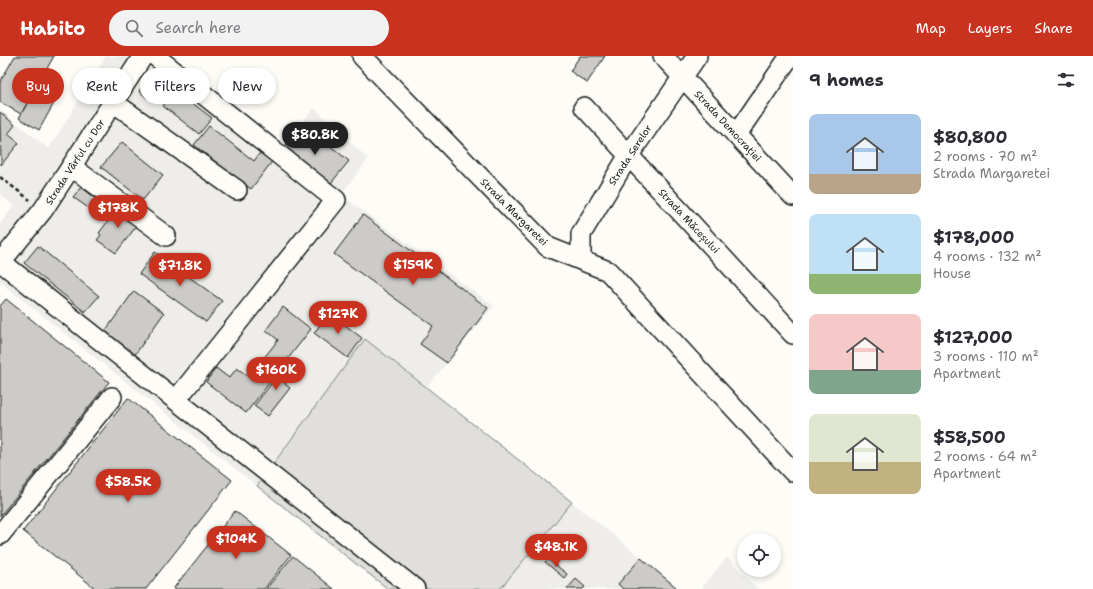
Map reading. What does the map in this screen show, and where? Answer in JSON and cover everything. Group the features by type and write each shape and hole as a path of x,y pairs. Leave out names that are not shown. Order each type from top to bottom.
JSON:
{"street":[{"name":"Strada Vârful cu Dor","path":"132,73 143,56"},
{"path":"155,56 336,200 176,400"},
{"name":"Strada Margaretei","path":"362,56 548,247 608,271 793,472"},
{"name":"Strada Democrației","path":"663,56 793,196"},
{"name":"Strada Serelor","path":"581,260 581,234 629,155 697,56"},
{"path":"736,135 790,56"},
{"name":"Strada Vârful cu Dor","path":"1,263 43,210 113,104"},
{"path":"117,104 238,190"},
{"name":"Strada Măceșului","path":"584,107 793,334"},
{"path":"72,167 166,236"},
{"path":"1,263 415,589"},
{"path":"0,535 112,397"}],"path":[{"path":"0,177 43,210"}],"shaded area":[{"path":"106,56 167,56 181,68 140,68 140,104 210,104 210,92 218,98 218,104 225,104 280,150 314,108 368,159 341,195 494,306 427,387 365,339 257,486 0,282 0,224 14,206 0,194 0,110 49,149 77,104 132,104 132,68 99,68"},
{"path":"365,339 572,502 500,589 388,589 257,486"},
{"path":"572,502 680,589 500,589"},
{"path":"727,557 737,567 737,577 746,577 758,589 701,589"}],"building":[{"path":"15,56 54,56 47,68 12,68 12,104 27,104 21,114 0,102 0,82"},
{"path":"580,56 605,56 587,83 570,71"},
{"path":"27,104 53,104 39,130 19,118"},
{"path":"164,104 194,104 212,118 199,134 163,106"},
{"path":"0,112 15,125 8,134 19,143 1,165"},
{"path":"303,124 349,161 327,188 281,151"},
{"path":"209,126 254,161 262,150 274,159 251,189 194,145"},
{"path":"122,142 163,175 143,200 101,167"},
{"path":"81,187 98,200 91,210 73,197"},
{"path":"120,205 141,220 116,253 97,240 101,235 99,233"},
{"path":"363,215 488,308 447,363 420,344 433,326 334,254"},
{"path":"38,246 99,296 85,312 24,263"},
{"path":"155,252 222,301 206,322 139,274"},
{"path":"134,291 164,313 134,356 103,334"},
{"path":"6,299 109,382 0,516 0,306"},
{"path":"283,307 311,329 246,413 206,382 216,368 229,378 237,368 249,377 278,340 266,330"},
{"path":"329,313 362,338 348,358 314,333"},
{"path":"288,362 297,369 285,384 290,388 268,416 254,406"},
{"path":"128,398 232,480 146,589 96,589 23,531"},
{"path":"235,511 291,555 264,589 173,589"},
{"path":"293,556 334,589 266,589"},
{"path":"641,558 678,589 623,589 618,584"},
{"path":"548,559 567,574 564,578 545,562"},
{"path":"576,579 585,587 583,589 567,589"}]}
